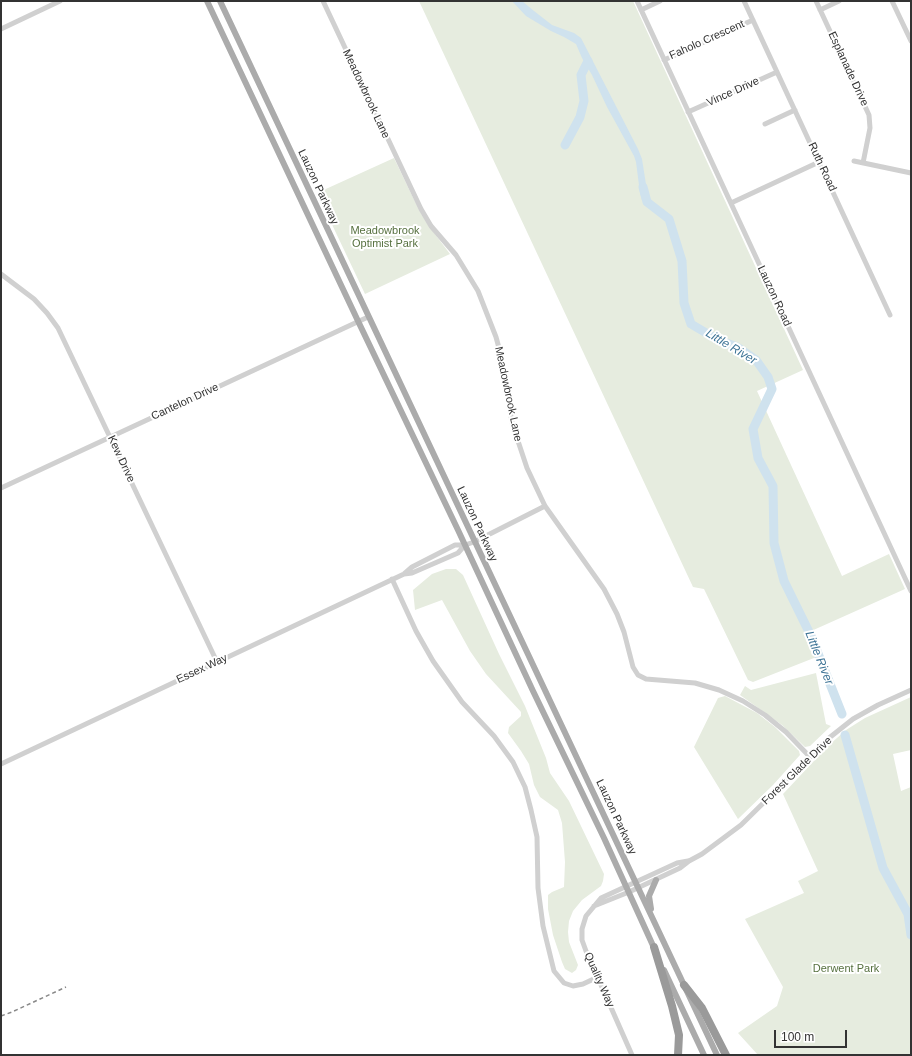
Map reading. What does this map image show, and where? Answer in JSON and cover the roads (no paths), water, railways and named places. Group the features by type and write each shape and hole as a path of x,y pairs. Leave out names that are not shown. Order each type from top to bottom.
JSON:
{"highway":[{"path":"654,947 679,1035 678,1055"},
{"path":"684,985 702,1008 726,1055"}],"main road":[{"name":"Lauzon Parkway","path":"207,1 628,889 704,1055"},
{"name":"Lauzon Parkway","path":"220,1 717,1055"},
{"path":"652,917 649,896 656,880"}],"street":[{"path":"1,29 60,1"},
{"name":"Meadowbrook Lane","path":"323,1 421,209 431,226 456,255 478,291 496,337 502,359 512,423 526,468 545,506 604,589 617,614 624,632 633,667 638,675 646,679 695,683 719,690 743,701 765,715 786,732 810,757"},
{"name":"Lauzon Road","path":"637,1 911,591"},
{"path":"641,10 660,1"},
{"name":"Faholo Crescent","path":"664,60 753,20 744,1"},
{"name":"Esplanade Drive","path":"816,1 869,115 870,128 863,163"},
{"path":"820,10 839,1"},
{"path":"892,1 911,41"},
{"name":"Ruth Road","path":"753,20 890,315"},
{"name":"Vince Drive","path":"688,112 777,72"},
{"path":"765,124 795,110"},
{"path":"854,161 911,173"},
{"path":"731,203 819,162"},
{"name":"Kew Drive","path":"1,274 34,299 58,328 217,662"},
{"name":"Cantelon Drive","path":"1,488 368,317"},
{"name":"Essex Way","path":"404,574 412,567 455,545 465,545 474,542 545,506"},
{"name":"Essex Way","path":"1,764 392,579 404,574 412,573 456,554 465,545"},
{"path":"392,579 416,631 432,661 462,702 494,736 513,762 525,787 532,810 537,837 538,888 542,926 554,971 564,983 573,986 598,978"},
{"name":"Forest Glade Drive","path":"637,885 656,880 680,868 702,854 741,825 829,738 853,720 878,705 911,690"},
{"name":"Forest Glade Drive","path":"637,885 677,862 689,861"},
{"name":"Quality Way","path":"632,1055 582,940 582,929 586,916 601,898 637,885"}],"water":[{"path":"512,1 522,1 552,25 574,33 581,38 638,149 642,159 648,197 642,200 634,156 607,107 576,44 526,16"}],"waterway":[{"name":"Little River","path":"565,145 580,117 584,101 581,75 588,61"},
{"name":"Little River","path":"643,187 647,202 669,219 682,261 684,303 691,324 718,340 737,347 756,360 768,377 772,389 753,429 758,458 773,486 774,543 784,581 811,636 842,714"},
{"name":"Little River","path":"845,735 883,868 908,914 911,935"}],"railway":[{"path":"1,1016 66,987"}],"park label":[{"name":"Meadowbrook Optimist Park","path":"385,237"},
{"name":"Derwent Park","path":"846,969"}]}
